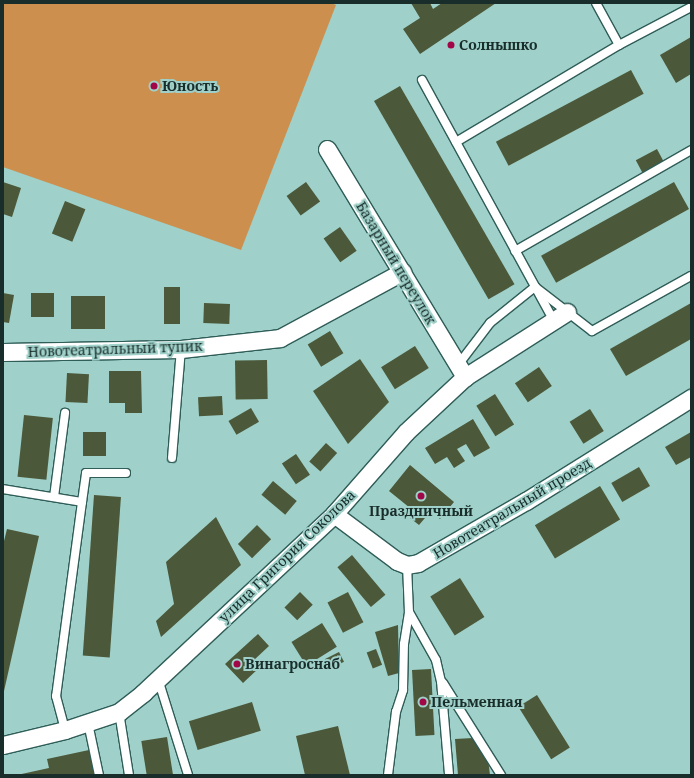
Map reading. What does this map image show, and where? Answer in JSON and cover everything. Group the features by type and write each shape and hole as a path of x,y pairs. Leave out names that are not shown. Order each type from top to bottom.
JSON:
{"street":[{"name":"Базарный переулок","path":"327,149 461,371"},
{"name":"Новотеатральный тупик","path":"3,352 181,349 280,338 402,272"},
{"name":"улица Григория Соколова","path":"3,745 65,730 119,712 158,678 334,514 461,371 560,317"},
{"name":"Новотеатральный проезд","path":"407,565 430,558 526,501 691,398"},
{"path":"334,514 397,561 407,565"}],"lane":[{"path":"596,3 619,45"},
{"path":"456,142 619,45 691,7"},
{"path":"422,80 535,287 560,317 592,331 691,276"},
{"path":"516,251 691,150"},
{"path":"535,287 560,317"},
{"path":"461,371 490,323 535,287"},
{"path":"172,458 181,349"},
{"path":"54,497 66,413"},
{"path":"65,730 56,696 86,473 126,473"},
{"path":"3,489 82,502"},
{"path":"388,775 396,712 403,690 404,644 409,612 407,565"},
{"path":"409,612 436,660 441,681 449,775"},
{"path":"158,678 188,775"},
{"path":"441,681 501,775"},
{"path":"119,712 129,775"},
{"path":"88,723 99,775"}],"shaded area":[{"name":"Юность","path":"3,3 331,3 336,5 241,250 3,167"}],"building":[{"path":"411,3 430,3 433,9 442,3 496,3 420,54 403,29 420,18"},
{"path":"691,37 691,74 676,83 660,55"},
{"path":"631,70 644,94 509,166 496,142"},
{"path":"400,86 514,284 489,299 374,101"},
{"path":"657,149 664,162 643,174 636,160"},
{"path":"3,182 21,188 12,217 3,214"},
{"path":"306,182 320,201 301,216 287,196"},
{"path":"674,182 689,209 556,283 541,256"},
{"path":"65,201 85,209 72,242 52,233"},
{"path":"340,227 357,251 340,262 324,238"},
{"path":"164,287 180,287 180,324 164,324"},
{"path":"3,293 14,295 9,323 3,322"},
{"path":"31,293 54,293 54,317 31,317"},
{"path":"71,296 105,296 105,329 71,329"},
{"path":"204,303 230,304 229,324 203,323"},
{"path":"691,303 691,339 626,376 610,349"},
{"path":"330,331 343,353 321,367 308,344"},
{"path":"415,346 429,368 395,389 381,367"},
{"path":"360,359 389,402 348,444 313,391"},
{"path":"267,360 268,399 236,400 235,361"},
{"path":"539,367 552,386 528,402 515,383"},
{"path":"109,371 141,371 142,413 125,413 125,403 109,403"},
{"path":"67,373 89,374 87,403 65,402"},
{"path":"495,394 514,425 495,436 476,406"},
{"path":"222,396 223,415 199,416 198,397"},
{"path":"251,408 259,422 236,435 228,421"},
{"path":"590,409 604,431 583,444 570,422"},
{"path":"24,415 53,418 46,480 18,477"},
{"path":"473,419 490,448 474,457 466,444 457,449 465,461 454,468 447,457 435,464 425,448"},
{"path":"83,432 106,432 106,456 83,456"},
{"path":"691,432 691,457 676,465 665,447"},
{"path":"326,443 337,453 320,472 309,462"},
{"path":"296,454 310,475 296,484 282,464"},
{"name":"Праздничный","path":"410,465 454,502 440,519 431,511 419,525 410,518 415,512 389,491"},
{"path":"639,467 650,486 622,502 611,483"},
{"path":"273,481 297,501 285,515 261,495"},
{"path":"600,486 620,519 555,559 535,525"},
{"path":"94,495 121,497 110,657 83,656"},
{"path":"216,517 241,565 161,637 156,621 174,604 166,562"},
{"path":"257,525 271,539 252,558 238,544"},
{"path":"7,529 39,536 4,691 3,545"},
{"path":"352,555 385,595 371,607 337,567"},
{"path":"460,578 484,617 455,636 430,597"},
{"path":"300,592 313,605 297,620 284,608"},
{"path":"348,592 363,622 343,633 328,602"},
{"path":"322,623 337,647 306,666 291,642"},
{"path":"398,625 399,673 388,676 375,632"},
{"path":"258,634 269,646 252,662 258,669 243,683 225,664"},
{"path":"376,649 382,665 373,668 367,653"},
{"path":"339,652 344,662 326,671 321,661"},
{"name":"Пельменная","path":"431,669 434,735 415,736 412,670"},
{"path":"537,695 570,748 551,759 518,707"},
{"path":"252,702 261,731 198,750 189,721"},
{"path":"338,726 350,775 305,775 296,736"},
{"path":"167,737 173,775 147,775 141,741"},
{"path":"473,738 488,759 490,775 458,775 455,739"},
{"path":"89,750 94,775 17,775 49,768 47,759"}],"place":[{"name":"Солнышко","path":"451,45"},
{"name":"Юность","path":"154,86"},
{"name":"Праздничный","path":"421,496"},
{"name":"Винагроснаб","path":"237,664"},
{"name":"Пельменная","path":"423,702"}]}
